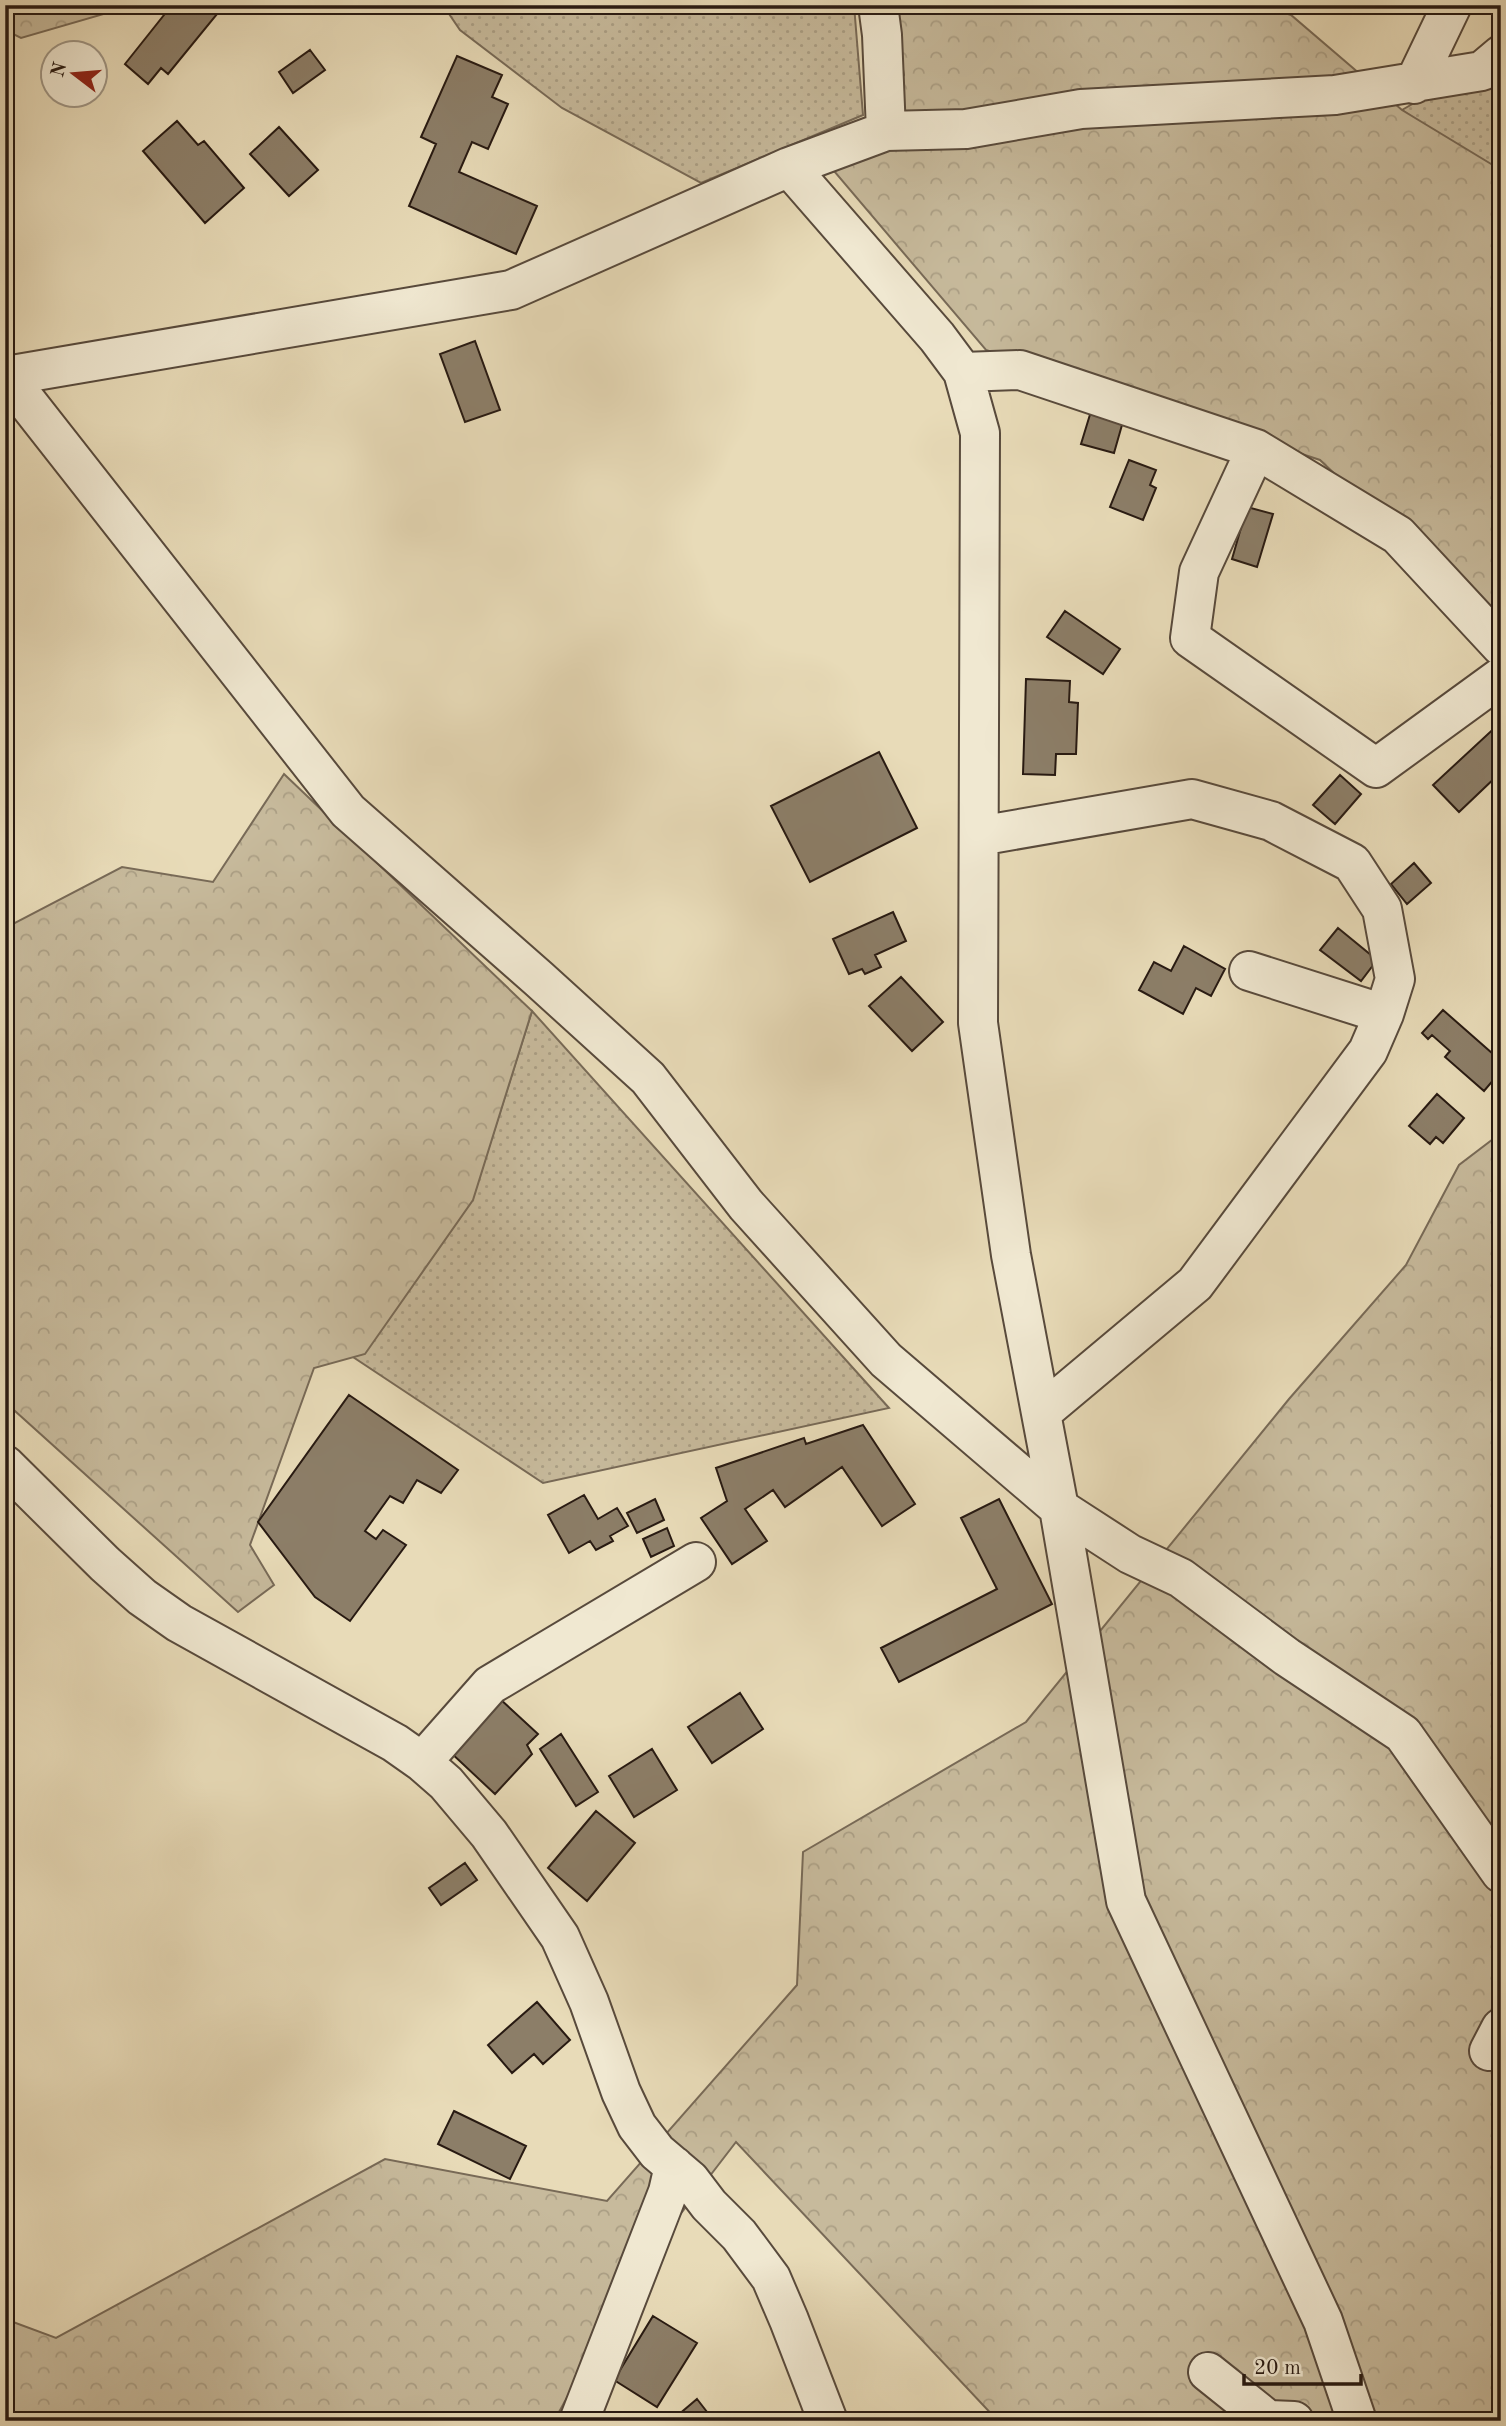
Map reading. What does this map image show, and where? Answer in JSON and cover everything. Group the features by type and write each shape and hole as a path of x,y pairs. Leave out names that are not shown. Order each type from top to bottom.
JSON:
{"street":[{"path":"878,5 882,34 886,131"},
{"path":"1414,84 1452,5"},
{"path":"1501,55 1482,71 1414,84 1335,94 1081,109 966,129 886,131 789,167 511,290 6,375 348,811 648,1078 746,1205 886,1360 1059,1508 1130,1554 1181,1578 1287,1657 1403,1734 1501,1873"},
{"path":"789,167 937,337 963,372 980,433 978,1023 1011,1255 1059,1508 1126,1901 1322,2321 1357,2421"},
{"path":"963,372 1020,370 1256,449 1398,535 1501,646"},
{"path":"1256,449 1199,572 1190,638 1376,768 1501,677"},
{"path":"979,835 1192,799 1271,821 1352,863 1382,909 1395,979 1368,1051 1195,1284 1041,1413"},
{"path":"1249,971 1384,1014"},
{"path":"5,1465 142,1597 179,1623 385,1737 422,1762 446,1783 489,1835 559,1937 589,2002 621,2092 637,2126 657,2152 690,2180 709,2205 739,2235 771,2278 828,2421"},
{"path":"422,1762 490,1685 696,1562"},
{"path":"579,2421 668,2192 674,2166"},
{"path":"1208,2372 1268,2420 1294,2421"}],"green space":[{"path":"5,5 123,5 121,9 21,38 5,30"},
{"path":"443,5 854,5 863,115 701,183 562,108 460,30"},
{"path":"891,5 1261,5 1291,15 1402,110 1501,170 1501,632 1320,460 986,350 834,171 904,75"},
{"path":"1501,53 1501,178 1402,110"},
{"path":"284,774 532,1011 473,1200 365,1354 314,1368 250,1545 274,1585 238,1612 5,1402 5,928 122,867 213,882"},
{"path":"532,1011 889,1408 543,1483 353,1357 476,1188"},
{"path":"1501,1133 1501,2421 998,2421 736,2142 639,2268 554,2421 5,2421 5,2319 56,2338 385,2159 607,2201 797,1985 803,1852 1026,1722 1289,1399 1406,1265 1459,1165"}],"building":[{"path":"172,5 218,5 222,8 168,74 161,68 148,84 125,64"},
{"path":"310,50 325,70 293,93 279,72"},
{"path":"457,56 502,75 492,97 508,104 488,149 472,142 459,172 537,206 516,254 409,206 436,144 421,137"},
{"path":"177,121 198,145 204,141 244,188 205,223 143,151"},
{"path":"279,127 318,170 289,196 250,154"},
{"path":"475,341 500,410 465,422 440,354"},
{"path":"1092,408 1124,418 1114,453 1081,444"},
{"path":"1129,460 1156,470 1150,485 1156,488 1143,520 1110,507"},
{"path":"1247,507 1273,514 1257,567 1232,559"},
{"path":"1065,611 1120,649 1103,674 1047,637"},
{"path":"1026,679 1070,681 1069,702 1078,703 1076,754 1056,754 1055,775 1023,774"},
{"path":"1501,722 1501,772 1459,812 1433,785"},
{"path":"879,752 917,828 810,882 771,806"},
{"path":"1340,775 1361,794 1335,824 1313,805"},
{"path":"1414,863 1431,883 1407,904 1391,884"},
{"path":"893,912 906,941 875,955 881,967 865,974 862,969 849,974 833,939"},
{"path":"1338,928 1377,960 1361,981 1320,950"},
{"path":"1184,946 1225,969 1211,996 1196,988 1183,1014 1139,990 1154,962 1171,971"},
{"path":"901,977 943,1022 912,1051 869,1006"},
{"path":"1443,1010 1501,1061 1501,1071 1484,1091 1445,1057 1450,1051 1432,1035 1428,1039 1422,1033"},
{"path":"1437,1094 1464,1118 1443,1143 1436,1137 1430,1144 1409,1126"},
{"path":"349,1395 458,1470 441,1493 417,1480 403,1503 390,1496 365,1531 376,1539 383,1530 406,1545 350,1621 315,1597 258,1522"},
{"path":"863,1425 915,1504 882,1526 842,1467 785,1507 773,1490 745,1509 767,1541 732,1564 701,1518 727,1501 716,1468 804,1438 806,1444"},
{"path":"584,1495 598,1519 617,1508 628,1526 610,1536 613,1541 596,1550 590,1541 569,1553 548,1515"},
{"path":"655,1499 664,1520 637,1533 627,1513"},
{"path":"999,1499 1052,1604 899,1682 881,1648 997,1589 961,1518"},
{"path":"667,1528 674,1546 651,1557 643,1539"},
{"path":"740,1693 763,1729 712,1763 688,1727"},
{"path":"499,1698 538,1734 527,1745 532,1754 495,1794 449,1751"},
{"path":"561,1734 598,1792 576,1806 540,1749"},
{"path":"652,1749 677,1790 634,1817 609,1776"},
{"path":"596,1811 635,1843 587,1901 548,1868"},
{"path":"465,1863 477,1880 441,1905 429,1888"},
{"path":"537,2002 570,2040 543,2064 534,2054 512,2073 488,2045"},
{"path":"454,2111 526,2146 510,2179 438,2144"},
{"path":"653,2316 697,2343 657,2407 614,2380"},
{"path":"697,2399 714,2421 671,2421"}]}
